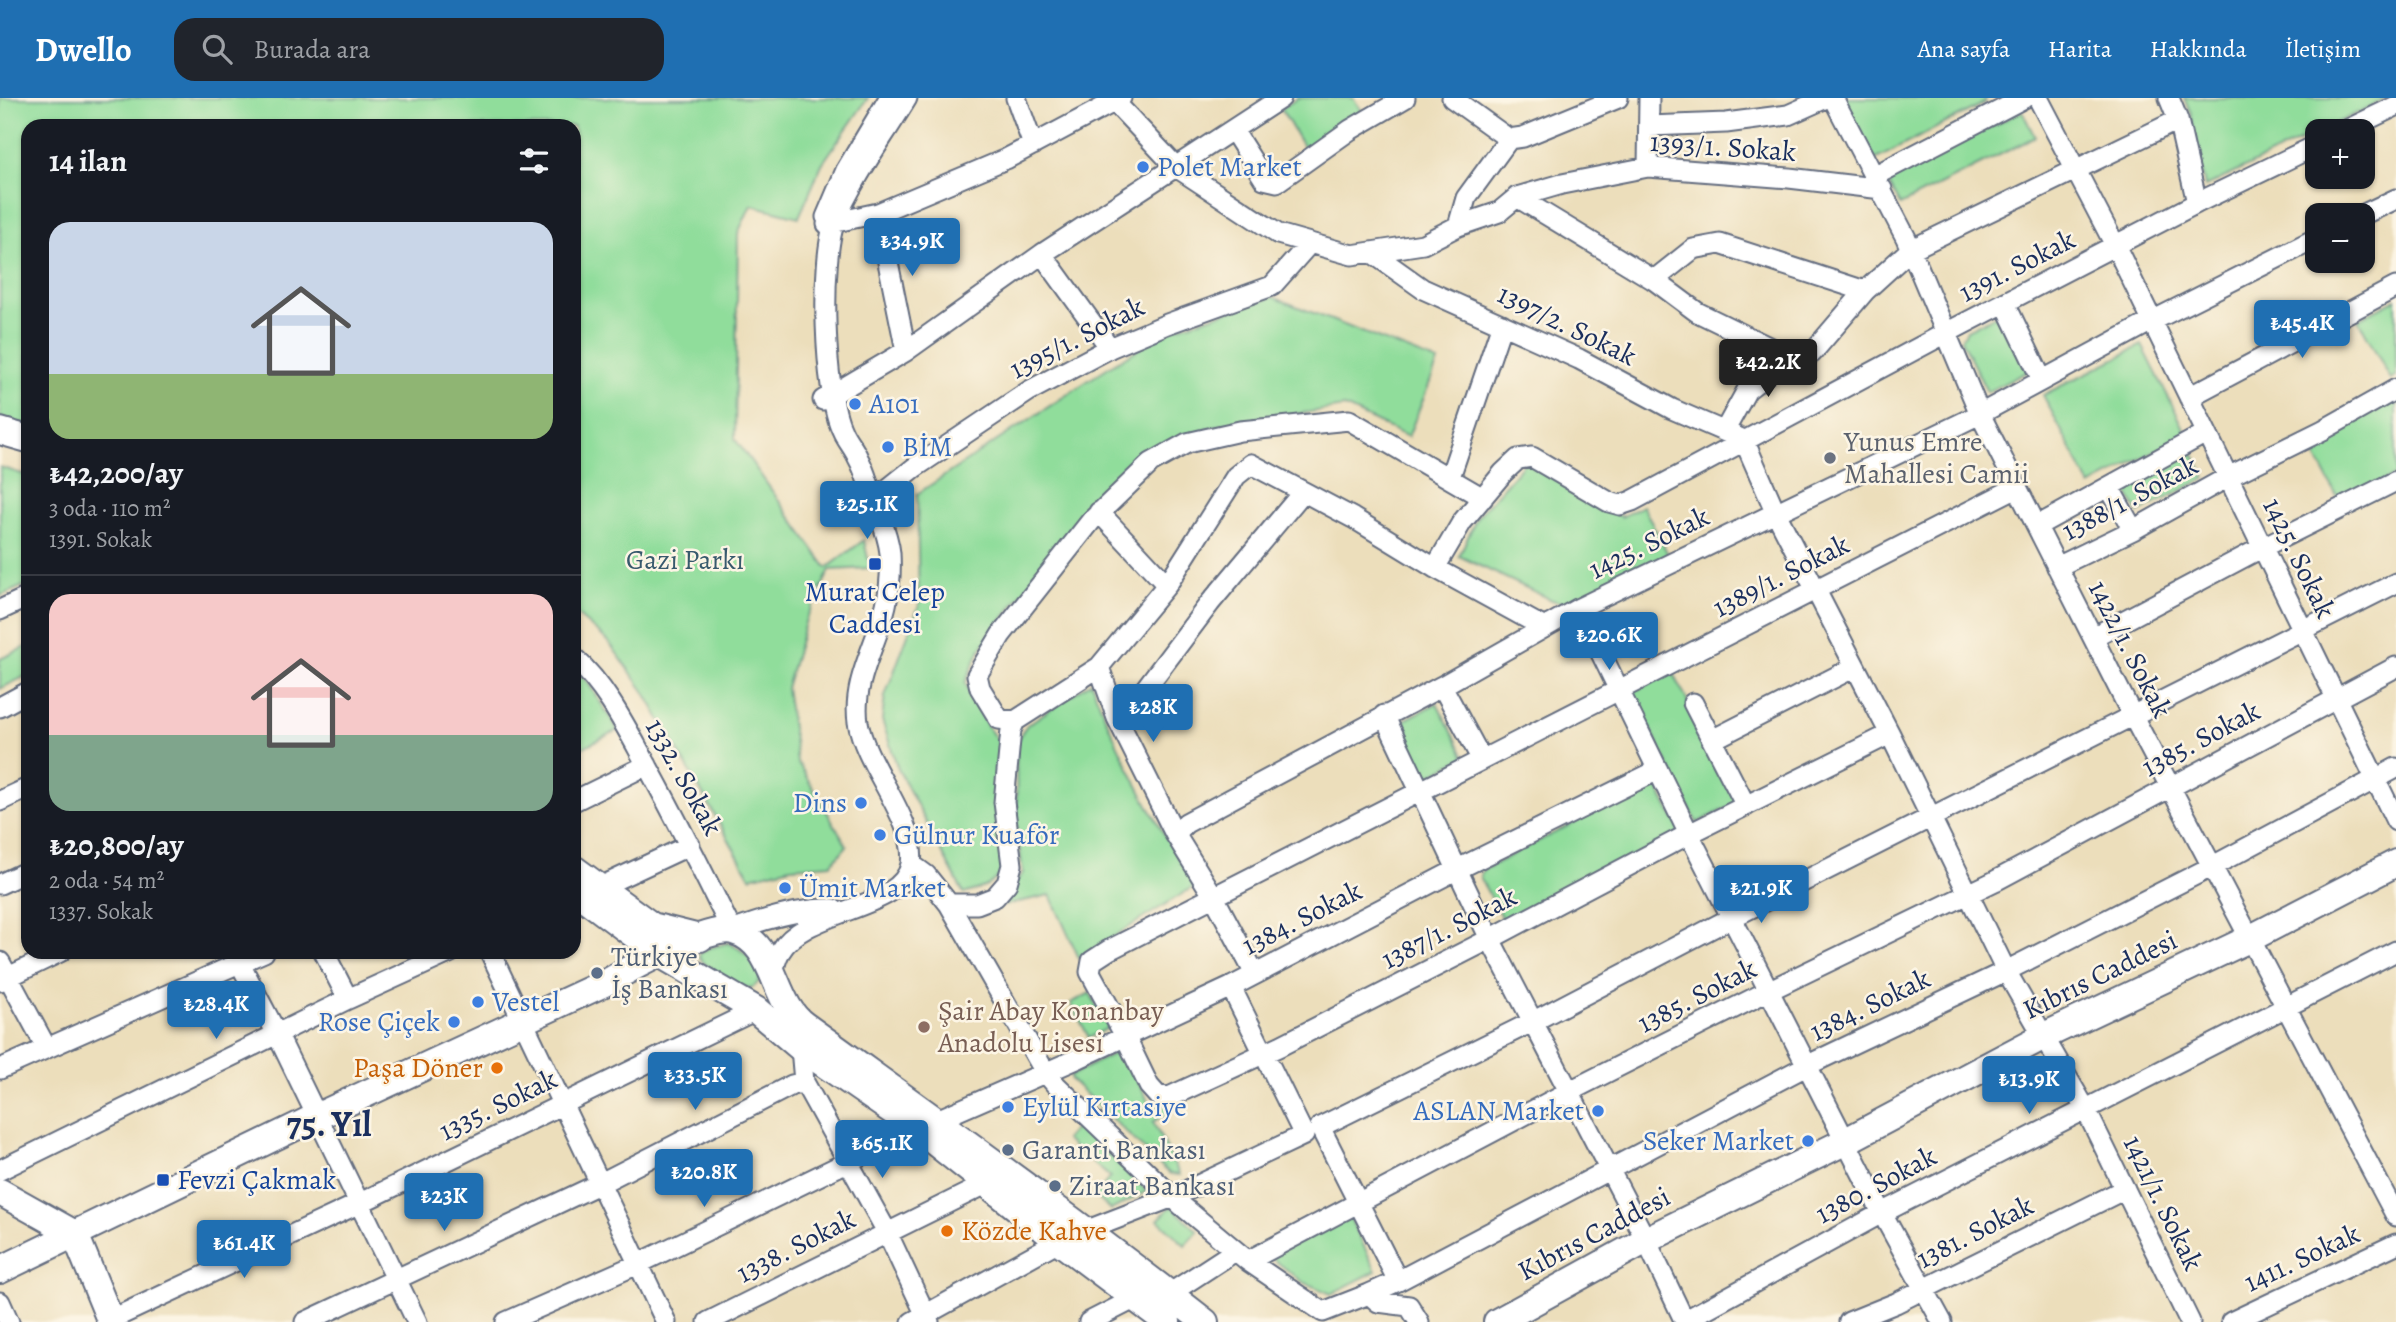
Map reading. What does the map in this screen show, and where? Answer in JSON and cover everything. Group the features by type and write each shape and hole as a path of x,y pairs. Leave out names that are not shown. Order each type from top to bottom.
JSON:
{"main road":[{"path":"0,431 21,437"},
{"path":"0,449 21,455"},
{"name":"Kıbrıs Caddesi","path":"1497,1322 1646,1240 1846,1141 2045,1035 2249,939 2396,863"},
{"path":"581,888 652,926 700,938"},
{"path":"581,889 660,954 750,1006 801,1048 927,1124 1085,1231 1205,1322"},
{"path":"0,1270 316,1117 611,980 660,954 700,938 732,931 750,939 763,955 783,999 801,1023 927,1124 986,1184 1167,1322"},
{"path":"750,1006 755,998 766,990 773,972"},
{"path":"611,980 639,976 698,977"},
{"path":"0,1192 75,1234 111,1321"}],"street":[{"path":"773,972 780,952 793,938 809,926 887,895 901,885 911,864 912,851 906,828 860,736 856,707 865,662 886,607 891,576 890,550 874,500 837,439 816,342 818,274 829,224 846,170 889,98"},
{"path":"829,224 908,98"},
{"path":"1016,98 1033,145"},
{"path":"827,398 906,351 1042,254 1281,98"},
{"path":"1233,130 1264,179 1277,182 1350,130 1405,98"},
{"path":"1452,98 1509,139 1523,137 1618,98"},
{"path":"1648,167 1649,98"},
{"path":"1649,126 1727,123 1788,115 1826,98"},
{"name":"1422/1. Sokak","path":"1833,98 1910,250 1980,414 2036,526 2169,787 2396,1216"},
{"path":"1878,183 2024,98"},
{"name":"1425. Sokak","path":"2038,98 2073,170 2116,247 2396,821"},
{"path":"2169,98 2178,120 2197,203"},
{"path":"829,224 878,213 1006,159 1115,99"},
{"name":"1393/1. Sokak","path":"1115,99 1176,167 1278,234 1352,255 1423,244 1458,226 1499,212 1517,197 1562,184 1648,167 1878,183"},
{"path":"2369,119 2396,106"},
{"path":"1517,197 1654,280 1697,312 1781,353 1797,357 1812,353 1865,291 1910,250 2178,120"},
{"path":"1458,226 1466,198 1509,139"},
{"name":"1391. Sokak","path":"1483,498 1518,459 1532,457 1609,502 1620,505 1632,501 1946,333 2197,203 2305,151"},
{"path":"2375,209 2396,199"},
{"path":"878,213 906,351"},
{"name":"1395/1. Sokak","path":"874,500 914,468 1029,391 1110,348 1272,286 1310,243"},
{"path":"1654,280 1693,249 1720,244 1865,291"},
{"name":"1425. Sokak","path":"1175,834 1186,823 1442,686 1579,608 1980,414 2152,321 2305,244"},
{"name":"1397/2. Sokak","path":"1371,252 1423,289 1579,359 1672,408 1744,440"},
{"path":"1042,254 1110,348"},
{"path":"2189,397 2396,287"},
{"path":"2005,303 2042,380"},
{"path":"1450,477 1502,324"},
{"path":"1725,430 1747,390 1765,376 1781,353"},
{"name":"1388/1 .Sokak","path":"2057,567 2133,530 2396,389"},
{"path":"1015,721 999,719 980,688 977,675 1001,635 1099,512 1151,463 1187,443 1240,431 1349,420 1483,498 1462,522 1435,568"},
{"path":"2036,526 2206,433"},
{"name":"1421/1. Sokak","path":"1744,440 1776,513 1890,734 2006,971 2086,1110 2190,1322"},
{"path":"949,904 977,904 995,897 1007,883 1012,865 1004,802 1011,730 1015,721 1099,667 1167,584 1226,489 1243,469 1251,464 1353,518 1435,568 1543,627"},
{"path":"2093,638 2263,547 2396,481"},
{"path":"2109,486 2133,530"},
{"name":"1389/1. Sokak","path":"1090,972 1092,961 1096,958 2017,487"},
{"path":"1117,718 1136,701 1210,603 1303,492"},
{"path":"1099,512 1167,584"},
{"path":"1085,1231 1173,1197 1312,1131 2396,583"},
{"path":"0,610 21,600"},
{"path":"1579,608 1689,834 1882,1213 1942,1322"},
{"name":"1332. Sokak","path":"581,666 599,685 647,765 732,931"},
{"path":"1099,667 1117,718 1175,834 1214,897 1255,974"},
{"path":"1712,740 1855,667"},
{"name":"1385. Sokak","path":"1169,1294 1241,1256 1358,1203 1568,1092 1770,990 1995,881 2396,667"},
{"path":"1442,686 1482,760"},
{"path":"0,707 21,696"},
{"path":"1693,703 1746,806"},
{"path":"1384,715 1490,939 1685,1321"},
{"name":"1387/1. Sokak","path":"1090,972 1154,1094 1169,1097 1264,1053 1490,939 1689,834 1890,734"},
{"path":"581,798 647,765"},
{"name":"1384. Sokak","path":"1241,1256 1323,1312 1369,1294 1808,1065 2006,971 2211,867 2396,768"},
{"name":"1384. Sokak","path":"506,1322 638,1264 927,1124 1050,1079 1125,1035 1231,987 1458,869 1658,770"},
{"path":"0,801 21,791"},
{"path":"581,886 690,845"},
{"path":"911,864 926,875 949,904 1050,1079 1173,1197 1241,1256"},
{"path":"0,884 21,874"},
{"path":"732,931 823,908 848,909"},
{"name":"1380. Sokak","path":"1685,1321 1882,1213 2396,951"},
{"path":"42,959 3,974 46,1047"},
{"path":"0,1069 235,959"},
{"path":"238,959 277,1034 417,1322"},
{"path":"328,959 348,999"},
{"path":"493,959 666,1322"},
{"path":"0,1170 348,999 408,960"},
{"path":"1231,987 1264,1053 1358,1203 1398,1281"},
{"name":"1335. Sokak","path":"111,1321 562,1105 750,1006"},
{"path":"801,1048 804,1082 887,1231 922,1320 1059,1241"},
{"path":"304,1322 601,1183 792,1085 804,1082"},
{"name":"1338. Sokak","path":"708,1322 986,1184"},
{"name":"1381. Sokak","path":"1849,1322 1896,1303 2125,1189"},
{"name":"1411. Sokak","path":"2231,1322 2396,1244"},
{"path":"1369,1294 1378,1302 1409,1307 1419,1322"},
{"path":"1089,1322 1136,1298"},
{"path":"0,1303 9,1322"}],"green space":[{"name":"Gazi Parkı","path":"0,98 868,98 822,164 799,217 751,205 738,233 735,439 827,568 864,540 870,568 830,570 806,619 786,688 797,761 847,846 831,864 791,867 750,877 644,691 608,641 581,618 581,119 21,119 21,424 0,418"},
{"path":"1298,98 1353,98 1366,117 1308,155 1281,109"},
{"path":"1843,98 1984,98 1986,102 1875,160"},
{"path":"2184,98 2388,98 2345,119 2305,119 2305,138 2205,187 2191,113"},
{"path":"2022,111 2035,137 1900,205 1887,179"},
{"path":"1273,297 1438,362 1408,437 1345,407 1225,424 1166,442 1126,470 1067,535 980,649 965,683 989,729 1001,745 1004,872 987,886 964,894 898,769 882,720 885,696 919,605 917,494 1110,366 1172,329"},
{"path":"2396,299 2396,377 2391,380 2358,319"},
{"path":"2006,310 2035,368 1987,392 1961,340 1967,330"},
{"path":"2142,345 2187,434 2090,486 2043,395"},
{"path":"2396,395 2396,475 2341,504 2308,441"},
{"path":"2192,451 2206,478 2138,513 2124,486"},
{"path":"1526,461 1567,481 1621,517 1643,506 1669,556 1579,601 1566,604 1459,556 1477,517"},
{"path":"0,467 21,474 21,587 0,596"},
{"path":"21,649 21,678 0,689 0,659"},
{"path":"1673,672 1738,803 1697,823 1632,692"},
{"path":"581,676 586,680 618,730 581,748"},
{"path":"1091,682 1138,787 1195,886 1079,958 1050,895 1005,905 1002,898 1023,873 1017,829 1016,741 1027,725"},
{"path":"1437,703 1465,757 1425,778 1397,724"},
{"path":"1654,781 1681,832 1511,921 1503,920 1480,878 1483,870"},
{"path":"728,943 744,953 755,967 761,978 754,986 743,987 729,981 699,957 709,948"},
{"path":"1090,993 1108,1028 1089,1038 1071,1003"},
{"path":"1122,1049 1148,1101 1154,1107 1167,1105 1169,1113 1153,1122 1180,1175 1170,1174 1071,1080 1070,1076"},
{"path":"1078,1125 1147,1191 1111,1210 1095,1196 1110,1177 1065,1140"},
{"path":"1171,1206 1198,1231 1185,1245 1158,1220"},
{"path":"1349,1216 1376,1271 1331,1294 1303,1282 1269,1256"}],"place":[{"name":"Polet Market","path":"1143,167"},
{"name":"A101","path":"855,404"},
{"name":"BİM","path":"888,447"},
{"name":"Yunus Emre Mahallesi Camii","path":"1830,458"},
{"name":"Murat Celep Caddesi","path":"875,564"},
{"name":"Dins","path":"861,803"},
{"name":"Gülnur Kuaför","path":"880,835"},
{"name":"Ümit Market","path":"785,888"},
{"name":"Türkiye İş Bankası","path":"597,973"},
{"name":"Vestel","path":"478,1002"},
{"name":"Rose Çiçek","path":"454,1022"},
{"name":"Şair Abay Konanbay Anadolu Lisesi","path":"924,1027"},
{"name":"Paşa Döner","path":"497,1068"},
{"name":"Eylül Kırtasiye","path":"1008,1107"},
{"name":"ASLAN Market","path":"1598,1111"},
{"name":"Seker Market","path":"1808,1141"},
{"name":"Garanti Bankası","path":"1008,1150"},
{"name":"Fevzi Çakmak","path":"163,1180"},
{"name":"Ziraat Bankası","path":"1055,1186"},
{"name":"Közde Kahve","path":"947,1231"}],"district":[{"name":"75. Yıl","path":"329,1124"}]}
